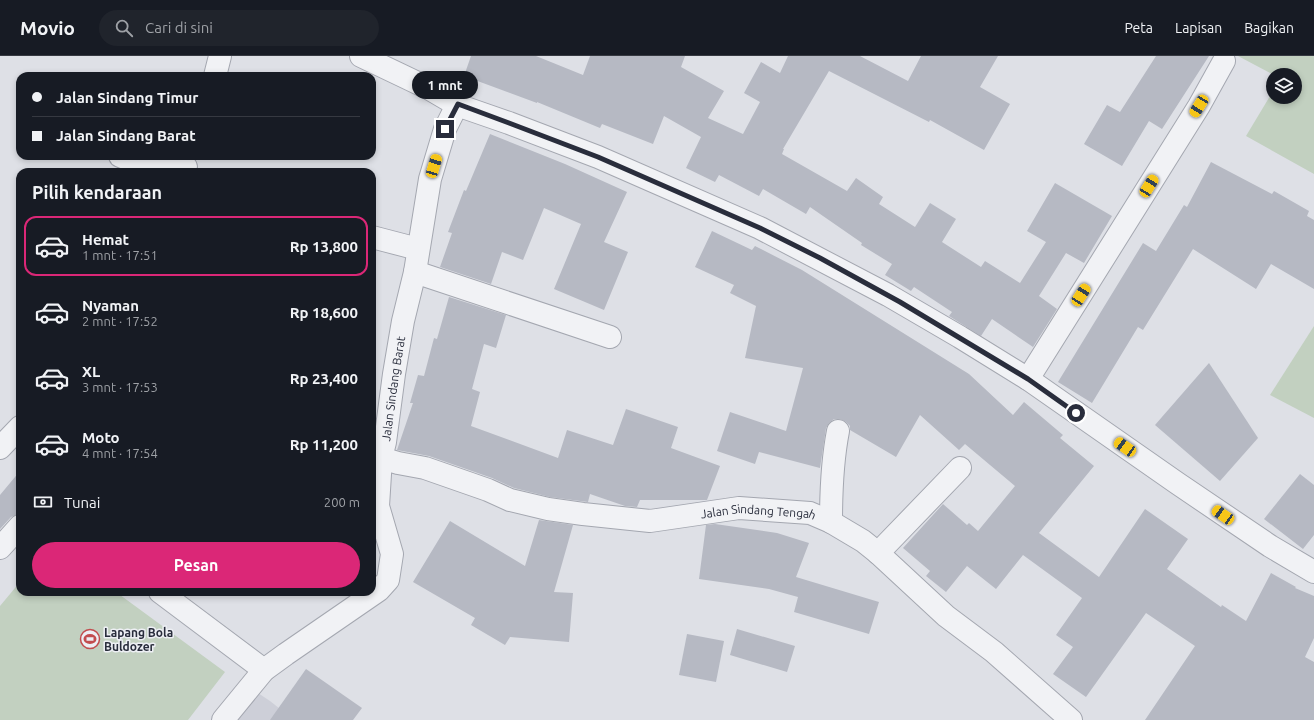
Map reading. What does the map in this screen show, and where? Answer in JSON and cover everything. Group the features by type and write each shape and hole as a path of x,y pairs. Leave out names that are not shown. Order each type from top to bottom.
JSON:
{"street":[{"path":"215,72 220,56"},
{"path":"364,57 458,104 598,157 760,228 888,295 1028,379 1176,484 1270,546 1314,572"},
{"path":"1028,379 1199,106 1224,61"},
{"name":"Jalan Sindang Barat","path":"376,592 388,580 392,554 378,506 381,458 385,442 394,374 403,321 415,272 430,179 445,129 458,104"},
{"path":"129,160 141,165 162,161 188,165"},
{"path":"376,238 418,249"},
{"path":"415,272 610,337"},
{"path":"0,448 16,430"},
{"path":"830,522 830,487 838,430"},
{"name":"Jalan Sindang Tengah","path":"381,458 425,468 488,490 510,500 548,509 583,514 650,521 739,508 810,514 830,522 863,541 946,616 994,652 1071,720"},
{"path":"878,553 960,468"},
{"path":"0,548 16,530"},
{"path":"165,596 264,670"},
{"name":"Jalan Sindang Barat","path":"223,720 264,670 370,596"}],"shaded area":[{"path":"255,691 270,701 294,720 232,720"}],"green space":[{"path":"1238,56 1314,56 1314,174 1246,136 1266,103 1266,104 1302,104 1302,68 1266,68 1266,71"},
{"path":"1314,326 1314,418 1270,395"},
{"name":"Lapang Bola Buldozer","path":"16,587 16,596 121,596 225,672 188,720 0,720 0,606"}],"building":[{"path":"471,56 536,56 583,75 590,56 685,56 681,67 724,91 708,118 743,134 760,102 744,93 761,62 780,73 788,56 860,56 908,81 921,56 998,56 980,87 1010,104 984,150 930,120 929,122 829,71 783,149 782,154 847,191 856,178 883,197 879,204 915,227 930,203 956,219 942,242 981,267 985,261 1020,283 1046,242 1027,231 1055,183 1112,216 1084,263 1066,253 1039,296 1057,309 1033,347 992,319 981,336 949,316 952,312 914,287 911,291 885,275 892,264 861,245 862,243 810,207 806,214 763,189 759,196 719,175 715,182 686,168 701,137 664,116 653,144 602,124 600,128 537,102 464,76"},
{"path":"1156,56 1209,56 1162,129 1149,121 1122,166 1084,144 1107,105 1120,112"},
{"path":"490,134 565,164 627,192 604,242 628,252 604,310 554,289 581,224 544,208 523,260 502,252 491,284 440,267 452,233 448,232 464,190 466,191"},
{"path":"1211,162 1272,194 1274,191 1309,211 1307,216 1314,220 1314,289 1271,264 1256,289 1193,249 1143,330 1138,327 1092,403 1058,382 1143,243 1156,251 1184,205 1187,207"},
{"path":"712,231 752,250 755,246 802,270 969,374 1013,415 1024,402 1063,435 1060,438 1094,466 1039,533 1099,577 1145,509 1188,539 1167,569 1221,607 1222,605 1246,621 1271,573 1296,587 1295,588 1314,596 1314,638 1305,657 1314,662 1314,720 1145,720 1195,646 1146,613 1086,697 1053,674 1073,647 1056,635 1082,598 1023,555 996,589 967,566 946,592 926,576 930,571 903,548 943,504 967,525 969,523 978,531 1015,486 965,444 959,450 920,415 896,457 850,430 850,426 840,419 834,419 826,428 820,468 759,452 755,464 717,451 730,412 786,431 803,368 745,358 756,306 730,293 734,285 695,267"},
{"path":"449,297 506,315 496,348 484,344 472,389 480,392 471,426 558,458 567,430 613,445 626,409 678,427 671,448 720,466 707,500 640,500 637,507 625,506 590,494 588,502 550,497 514,488 492,478 429,456 397,450 413,403 410,403 418,375 424,376 434,338 437,339"},
{"path":"1209,363 1258,438 1220,481 1155,425"},
{"path":"1300,474 1314,485 1314,535 1303,549 1264,519"},
{"path":"16,476 16,515 11,517 0,529 0,495"},
{"path":"539,520 573,525 554,592 573,593 569,642 510,637 505,645 471,625 475,618 413,582 450,521 525,566"},
{"path":"715,524 777,533 809,543 796,577 879,602 869,634 794,612 798,597 769,589 699,579 706,525"},
{"path":"737,629 795,646 787,672 730,655"},
{"path":"687,634 724,641 716,682 679,675"},
{"path":"306,669 362,708 353,720 270,720"}],"place":[{"name":"Lapang Bola Buldozer","path":"90,639"}],"route":[{"path":"445,129 458,104 598,157 760,228 820,258 888,295 960,337 1028,379 1076,413"}]}
